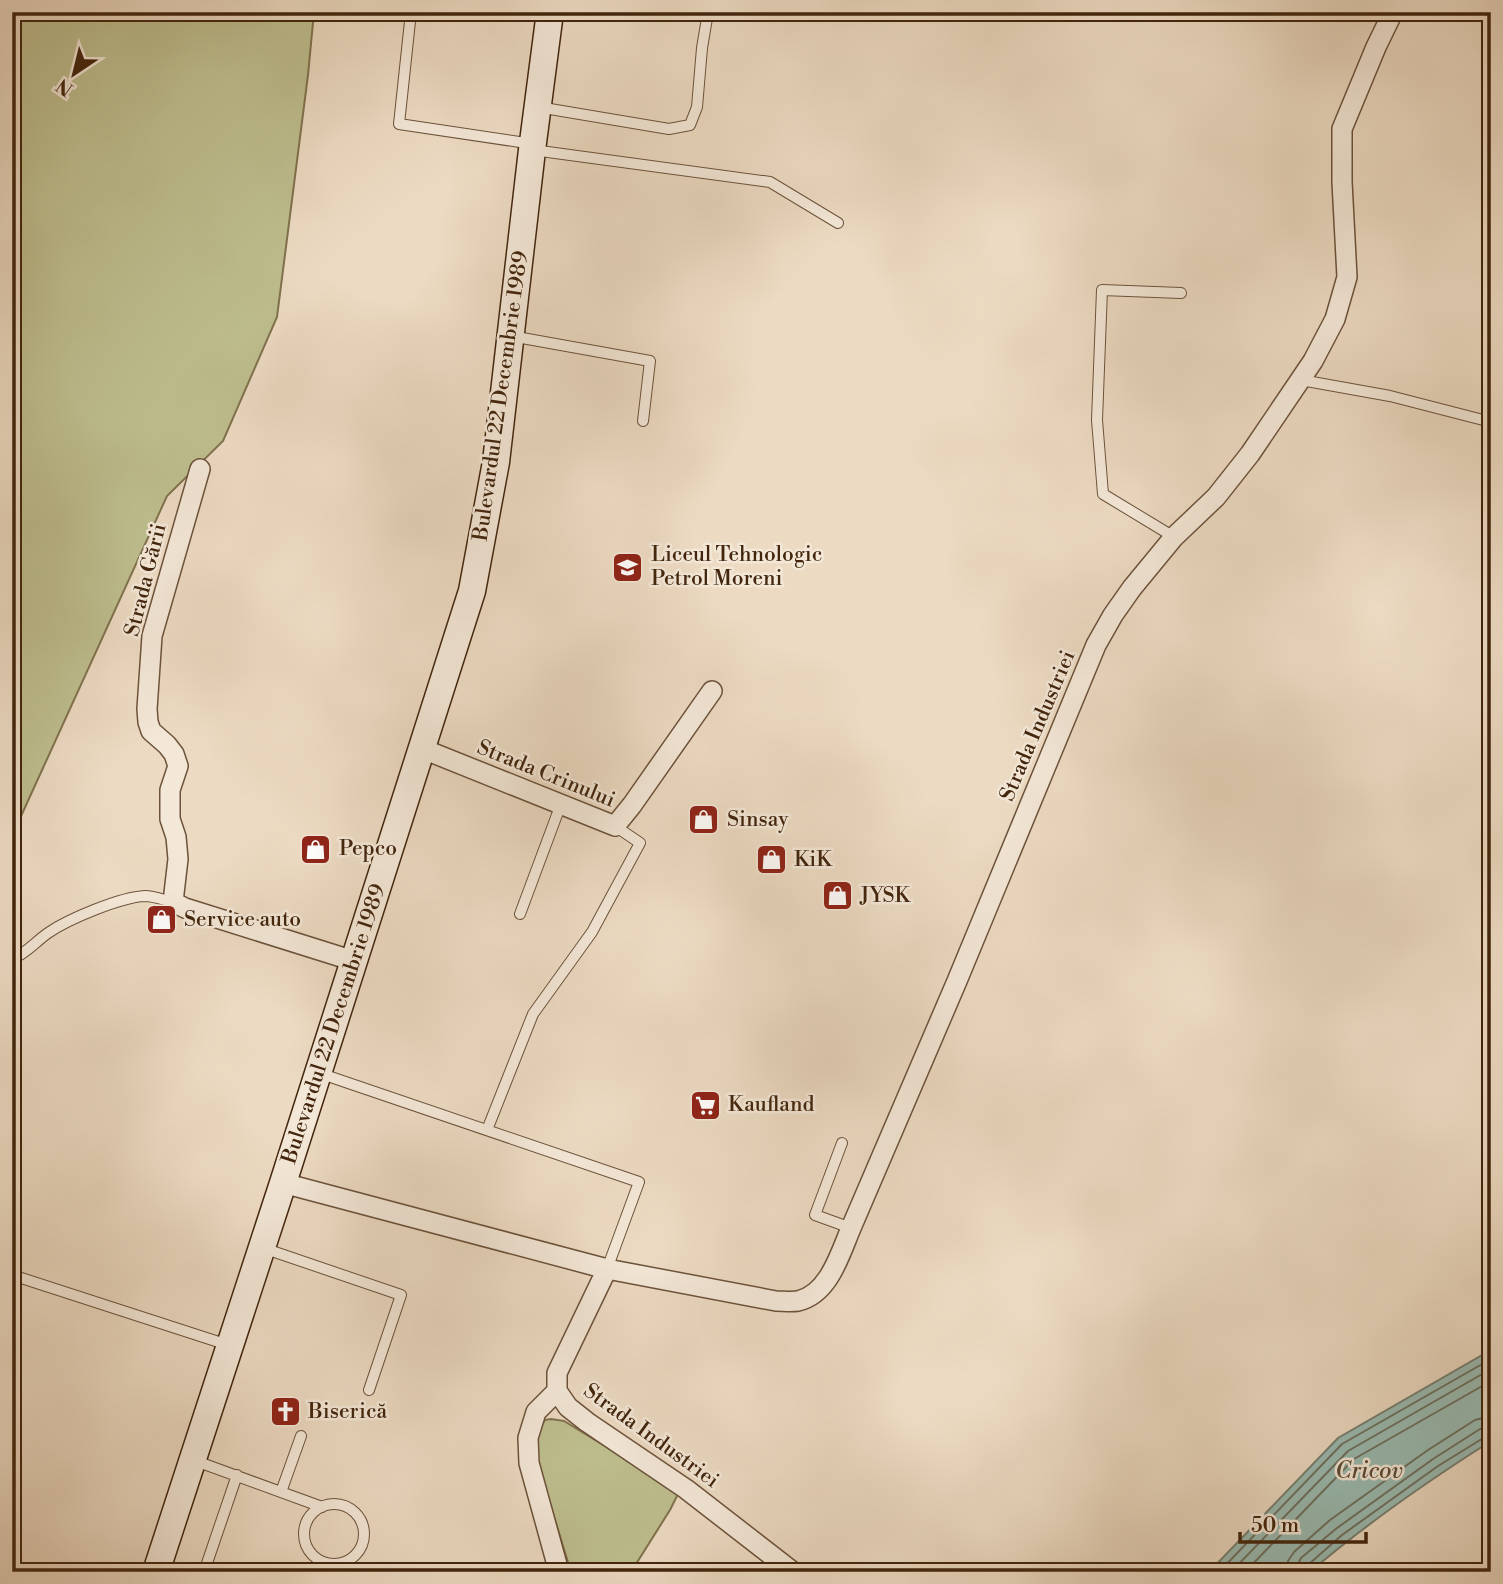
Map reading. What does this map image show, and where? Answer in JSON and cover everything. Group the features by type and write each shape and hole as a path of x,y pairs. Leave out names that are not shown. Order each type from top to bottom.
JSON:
{"main road":[{"name":"Bulevardul 22 Decembrie 1989","path":"156,1572 472,591 496,462 550,12"}],"street":[{"name":"Strada Industriei","path":"283,1183 607,1269 776,1301 797,1301 812,1295 823,1284 835,1265 957,981 1096,645 1132,588 1174,537 1216,497 1250,454 1313,361 1335,318 1347,277 1342,130 1393,12"},
{"name":"Strada Gării","path":"173,902 178,859 176,837 170,820 170,790 178,766 174,754 151,731 147,709 152,636 201,469"},
{"name":"Strada Crinului","path":"423,748 615,827 712,691"},
{"path":"173,902 354,961"},
{"name":"Strada Industriei","path":"607,1269 557,1373 557,1391 568,1407 587,1422 686,1489 793,1572"},
{"path":"557,1391 536,1412 528,1438 528,1463 559,1572"}],"lane":[{"path":"411,12 399,124 533,147 770,181 838,223"},
{"path":"538,107 669,129 690,125 697,107 708,12"},
{"path":"1174,537 1103,494 1097,420 1102,290 1181,293"},
{"path":"511,336 650,361 643,421"},
{"path":"1301,380 1390,396 1491,422"},
{"path":"520,914 561,804"},
{"path":"487,1130 533,1014 592,932 640,843 615,827"},
{"path":"12,959 24,954 52,930 114,903 146,896 173,902"},
{"path":"318,1072 639,1182 607,1269"},
{"path":"842,1143 815,1214 851,1228"},
{"path":"262,1248 401,1295 369,1390"},
{"path":"12,1275 230,1346"},
{"path":"281,1492 301,1436"},
{"path":"192,1460 321,1507 332,1504 351,1510 359,1517 364,1537 355,1556 346,1562 328,1564 312,1555 306,1547 304,1528 314,1512 321,1507"},
{"path":"204,1572 237,1475"}],"green space":[{"path":"12,12 314,12 277,317 223,441 167,496 17,825 12,825"},
{"path":"545,1420 564,1421 670,1486 678,1494 631,1572 571,1572 536,1458 537,1433"}],"water":[{"name":"Cricov","path":"1491,1350 1491,1441 1398,1503 1310,1572 1209,1572 1338,1438"}],"place":[{"name":"Liceul Tehnologic Petrol Moreni","path":"628,567"},
{"name":"Sinsay","path":"704,820"},
{"name":"Pepco","path":"316,849"},
{"name":"KiK","path":"771,860"},
{"name":"JYSK","path":"837,896"},
{"name":"Service auto","path":"161,920"},
{"name":"Kaufland","path":"705,1105"},
{"name":"Biserică","path":"285,1412"}]}
